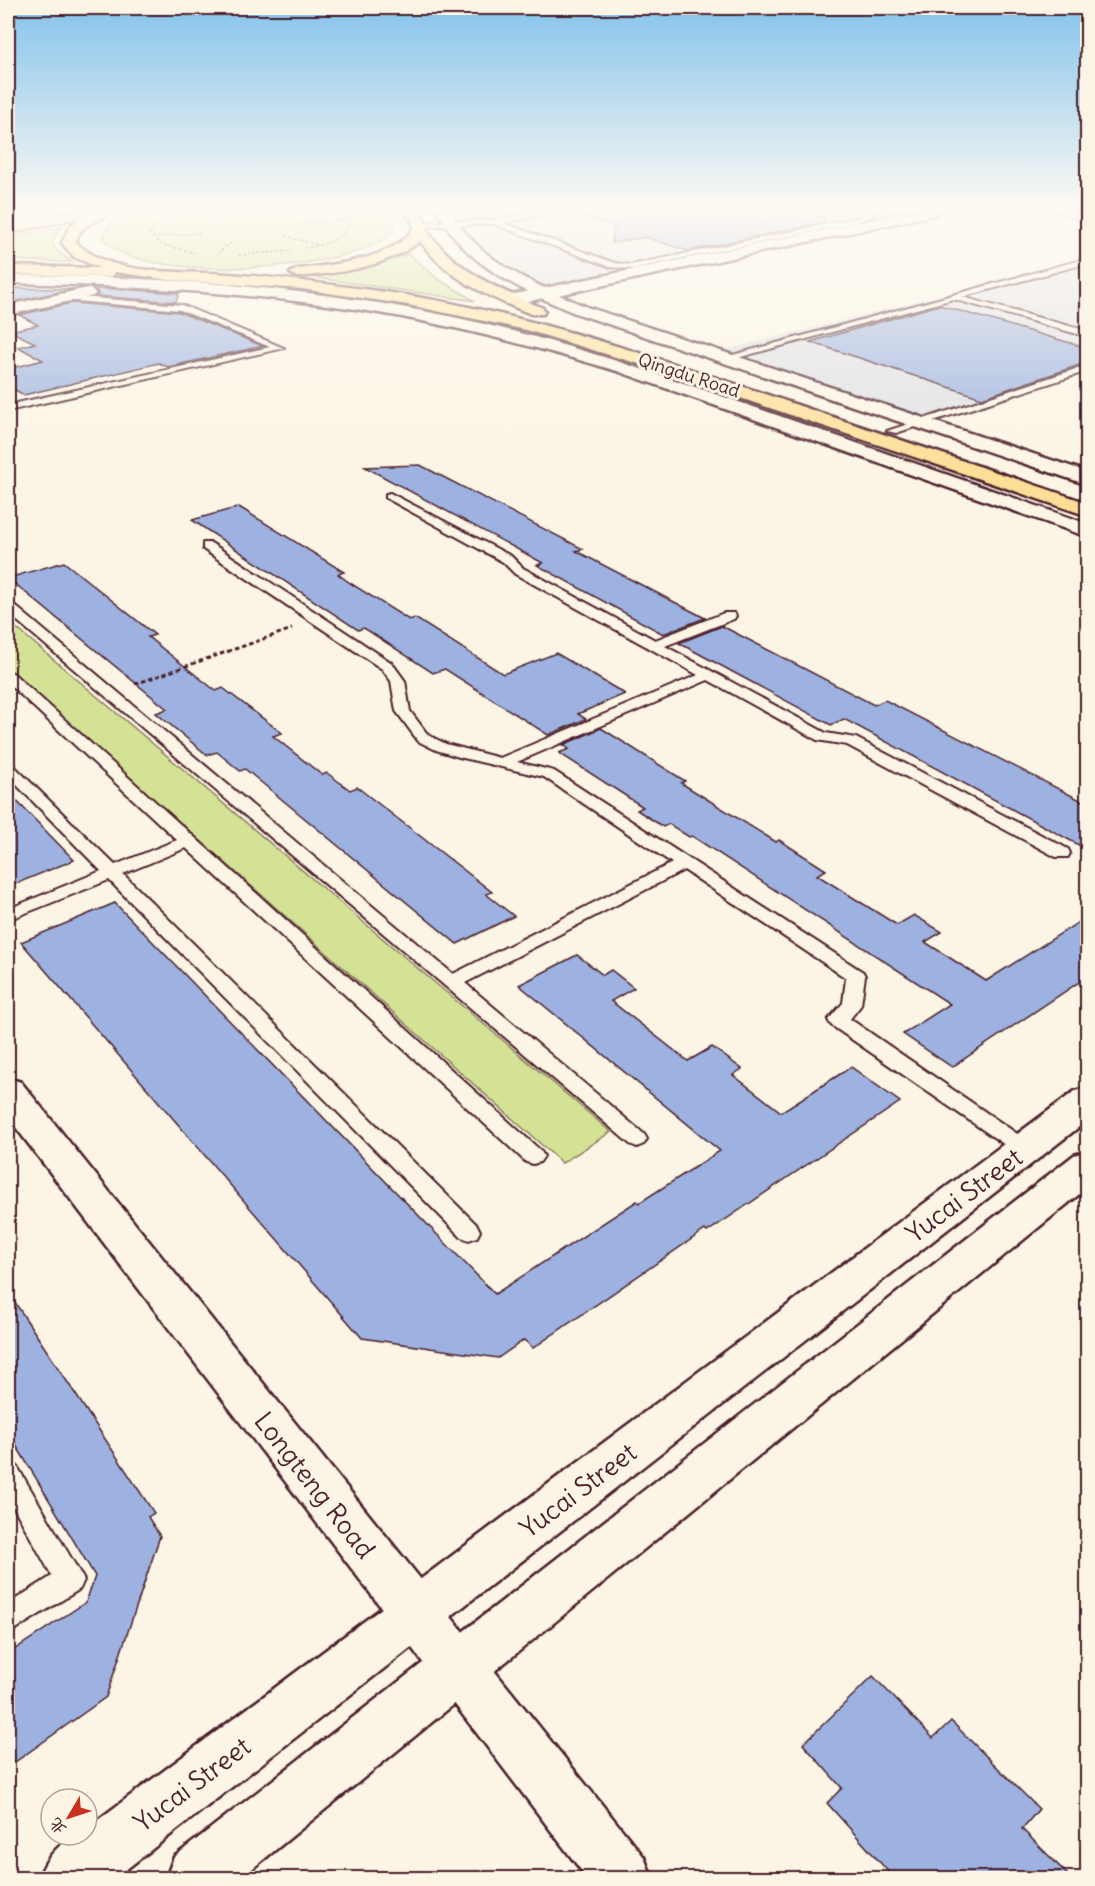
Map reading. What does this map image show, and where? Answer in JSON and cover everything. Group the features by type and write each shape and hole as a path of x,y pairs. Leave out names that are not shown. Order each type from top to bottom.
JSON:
{"highway":[{"name":"Qingdu Road","path":"401,299 529,326 655,363 1088,510"},
{"name":"Qingdu Road","path":"511,300 606,336 1088,496"}],"street":[{"path":"8,310 62,299"},
{"path":"313,299 446,320 551,345 694,391 1088,531"},
{"path":"511,300 516,299"},
{"path":"555,299 723,359 1088,479"},
{"name":"Longteng Road","path":"8,1091 623,1878"},
{"name":"Yucai Street","path":"68,1878 1088,1100"},
{"path":"195,1878 1088,1165"}],"lane":[{"path":"8,408 279,348 183,308 79,299"},
{"path":"723,359 946,299"},
{"path":"961,299 1088,334"},
{"path":"892,431 1088,368"},
{"path":"390,496 507,559 519,571 822,737 851,741 1062,853"},
{"path":"207,546 387,666 398,681 403,711 423,738 441,747 549,774 856,976 852,1005 838,1020 1025,1149"},
{"path":"8,607 637,1139"},
{"path":"655,645 729,616"},
{"path":"504,762 709,675"},
{"path":"8,676 533,1156"},
{"path":"8,768 469,1231"},
{"path":"8,915 188,841"},
{"path":"452,982 685,863"},
{"path":"8,1474 70,1580 8,1620"}],"path":[{"path":"109,693 318,620"}],"shaded area":[{"path":"927,299 1087,299 1087,374 932,422 721,351"}],"green space":[{"path":"8,621 611,1132 562,1163 8,669"}],"building":[{"path":"8,299 27,299 8,303"},
{"path":"136,299 177,299 176,302"},
{"path":"72,303 179,312 263,346 168,367 159,363 24,395 8,386 8,369 43,360 18,347 35,343 10,331 38,325 19,315"},
{"path":"939,305 1088,348 1088,362 982,398 810,342"},
{"path":"420,465 583,549 576,551 705,618 663,634 537,565 543,563 365,467"},
{"path":"239,507 344,572 338,574 350,583 409,620 415,618 503,674 556,653 625,694 578,714 586,719 548,735 445,669 433,673 364,628 358,630 192,520"},
{"path":"64,562 155,635 148,637 216,691 223,688 282,733 273,736 322,775 327,773 350,790 357,787 492,892 486,894 514,916 457,944 245,769 240,771 217,752 207,755 156,713 167,709 8,578"},
{"path":"722,626 874,705 885,700 1088,804 1088,850 844,719 831,725 679,643"},
{"path":"601,728 685,781 681,783 826,870 817,875 897,925 914,915 942,932 925,942 986,981 1088,916 1088,976 952,1067 903,1034 950,1004 692,836 689,837 669,824 663,827 637,810 643,807 559,753 569,749 563,745"},
{"path":"8,792 74,860 8,887"},
{"path":"115,903 495,1294 637,1201 639,1203 720,1151 519,985 577,955 603,975 611,970 634,988 611,1001 688,1061 712,1047 742,1069 733,1075 781,1112 851,1067 900,1102 707,1232 705,1230 533,1348 524,1340 498,1358 362,1338 21,942"},
{"path":"8,1292 154,1513 148,1517 160,1536 106,1697 8,1767 8,1654 86,1602 95,1576 8,1432"},
{"path":"873,1676 933,1738 951,1721 1039,1809 1022,1829 1071,1878 894,1878 827,1803 842,1788 803,1744"}]}
